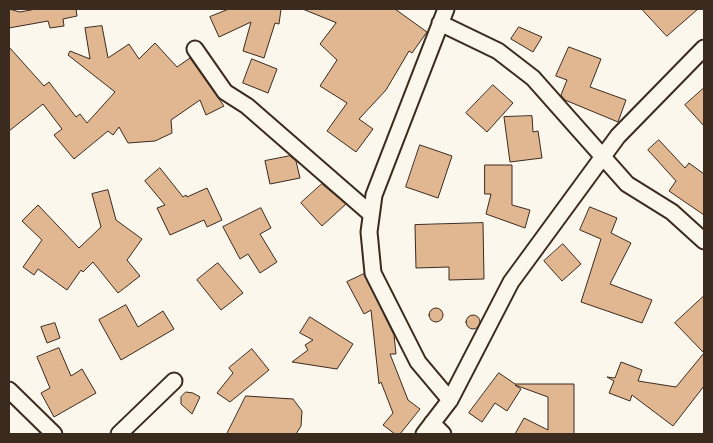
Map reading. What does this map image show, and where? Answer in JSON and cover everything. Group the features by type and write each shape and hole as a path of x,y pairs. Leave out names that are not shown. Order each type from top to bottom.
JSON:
{"street":[{"path":"446,9 374,195 369,232 373,273 418,362 450,400"},
{"path":"440,23 498,51 533,78 626,184 672,212 704,241"},
{"path":"444,434 428,429 450,400 511,282 618,136 704,48"},
{"path":"196,49 225,92 247,106 371,214"},
{"path":"119,434 174,381"},
{"path":"9,390 54,434"}],"building":[{"path":"9,9 20,12 36,9 76,9 77,16 63,19 64,26 50,28 48,21 9,28"},
{"path":"229,9 281,9 279,24 275,23 264,58 243,51 251,22 219,37 210,17"},
{"path":"303,9 395,9 427,32 412,53 409,51 386,90 359,119 373,129 356,152 327,131 347,103 320,86 337,60 320,44 336,23"},
{"path":"642,9 698,9 667,36"},
{"path":"102,26 108,58 129,44 139,59 155,43 177,67 190,58 224,106 206,115 200,100 171,120 172,133 155,141 128,143 119,127 113,135 108,131 74,159 54,135 62,129 43,104 9,131 9,47 44,86 49,82 76,117 80,114 87,123 115,92 68,55 70,51 90,59 85,28"},
{"path":"519,27 542,37 533,52 511,39"},
{"path":"569,47 601,59 590,87 626,100 618,122 565,100 561,95 567,80 556,76"},
{"path":"252,59 277,69 268,93 243,83"},
{"path":"493,85 513,103 487,132 466,113"},
{"path":"704,88 704,126 685,105"},
{"path":"532,116 533,132 538,131 542,158 510,162 504,117"},
{"path":"659,140 685,168 689,163 704,174 704,215 669,191 676,181 648,150"},
{"path":"420,145 452,156 438,198 406,187"},
{"path":"290,156 296,161 300,178 270,184 265,161"},
{"path":"485,165 512,165 512,205 530,210 525,228 486,214 491,194 485,194"},
{"path":"160,168 183,197 207,188 222,220 207,227 204,220 170,235 157,208 165,205 145,181"},
{"path":"322,184 346,204 322,226 301,203"},
{"path":"108,190 116,220 142,239 127,260 140,276 118,293 93,262 83,272 81,270 67,290 38,269 34,275 23,267 42,240 22,221 38,205 79,248 101,227 92,194"},
{"path":"590,207 617,218 611,233 631,243 610,284 652,300 642,323 581,302 601,239 580,230"},
{"path":"261,208 271,228 260,234 277,262 260,273 248,254 240,259 223,227"},
{"path":"483,223 484,279 449,280 449,267 416,268 415,225"},
{"path":"563,244 581,264 562,281 544,261"},
{"path":"218,263 243,293 221,310 197,280"},
{"path":"364,274 394,335 396,354 390,354 408,400 420,409 400,434 395,434 383,425 393,413 381,382 379,384 371,310 364,314 347,282"},
{"path":"704,296 704,353 675,323"},
{"path":"126,305 138,327 163,311 174,329 121,360 99,320"},
{"path":"436,308 441,310 443,315 441,320 436,322 431,320 429,315 431,310"},
{"path":"473,315 478,317 480,322 478,327 473,329 468,327 466,322 468,317"},
{"path":"310,317 353,344 337,369 292,362 308,350 305,345 313,340 300,333"},
{"path":"55,323 60,338 47,343 41,327"},
{"path":"59,348 71,376 82,369 96,393 54,417 41,393 50,388 37,357"},
{"path":"252,349 269,370 230,402 217,393 233,373 229,368"},
{"path":"704,353 704,386 673,426 632,395 630,401 609,393 614,381 607,377 615,378 621,362 642,370 638,381 676,387"},
{"path":"499,373 515,384 574,384 574,434 515,434 524,418 548,430 548,397 515,385 521,389 507,411 495,403 482,422 469,413"},
{"path":"186,392 200,397 192,414 181,404 181,397"},
{"path":"246,396 293,399 302,411 301,426 296,434 227,434"}]}
